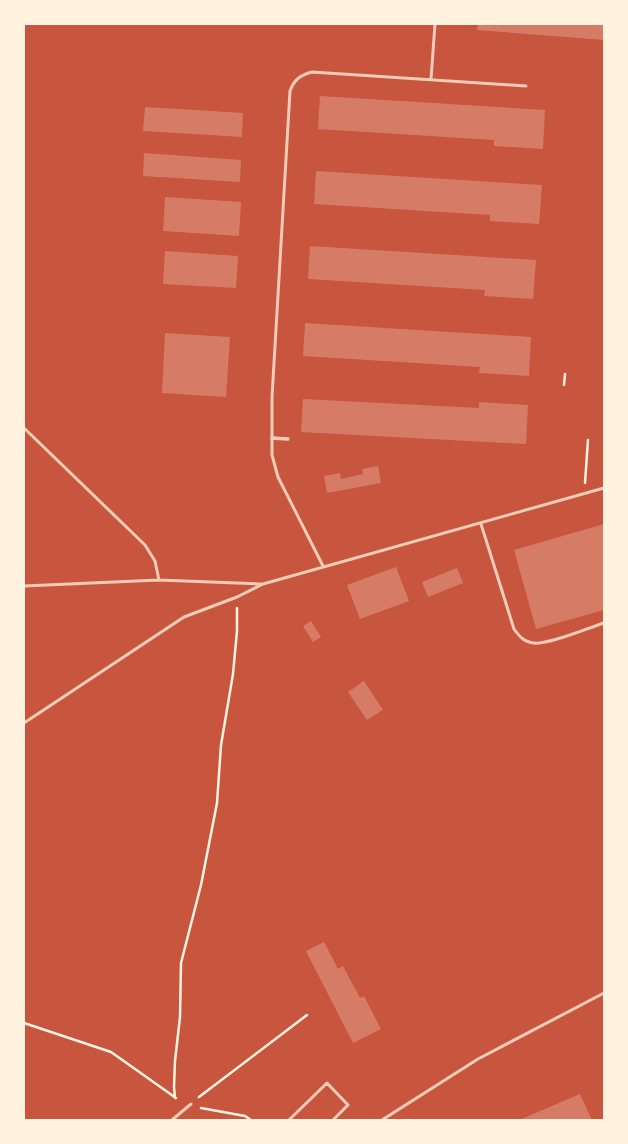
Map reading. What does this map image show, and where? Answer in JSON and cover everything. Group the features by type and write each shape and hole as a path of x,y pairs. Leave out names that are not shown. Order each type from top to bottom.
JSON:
{"street":[{"path":"272,438 288,439"}],"lane":[{"path":"431,79 435,24"},
{"path":"323,566 278,477 272,455 289,99 292,84 304,74 312,72 526,86"},
{"path":"24,428 145,545 155,561 159,580"},
{"path":"24,723 184,617 237,597 263,584 323,566 481,524 604,488"},
{"path":"481,524 514,629 518,635 525,640 541,643 604,623"},
{"path":"24,586 159,580 263,584"},
{"path":"382,1120 478,1059 604,993"},
{"path":"289,1120 327,1084 348,1105 333,1120"},
{"path":"172,1120 191,1104"}],"path":[{"path":"564,386 565,374"},
{"path":"588,440 585,484 588,493"},
{"path":"175,1098 174,1062 180,1017 181,963 201,885 217,803 221,744 233,674 237,631 237,597"},
{"path":"191,1104 307,1014"},
{"path":"24,1024 111,1052 175,1098 204,1109 245,1116 251,1120"}],"building":[{"path":"478,24 604,24 604,40 477,30"},
{"path":"320,96 545,110 543,149 494,146 494,140 318,129"},
{"path":"145,107 243,113 242,137 143,131"},
{"path":"144,153 241,160 240,182 143,176"},
{"path":"316,171 542,185 539,224 490,221 490,215 314,204"},
{"path":"165,197 241,202 239,236 163,231"},
{"path":"310,246 536,260 533,299 484,296 485,290 308,279"},
{"path":"165,251 238,256 236,288 163,284"},
{"path":"305,323 531,337 529,376 479,373 480,367 303,356"},
{"path":"165,333 230,337 226,397 162,393"},
{"path":"303,399 479,408 479,402 528,405 526,444 301,432"},
{"path":"378,466 381,483 327,493 324,476 340,473 341,479 363,474 362,469"},
{"path":"604,524 604,610 536,629 514,550"},
{"path":"396,567 409,601 360,619 347,585"},
{"path":"457,568 463,583 428,597 422,582"},
{"path":"311,621 321,637 313,642 303,626"},
{"path":"364,681 383,710 367,720 348,692"},
{"path":"324,942 338,969 343,966 360,998 364,996 381,1029 353,1043 306,951"},
{"path":"580,1094 592,1120 519,1120"}]}
